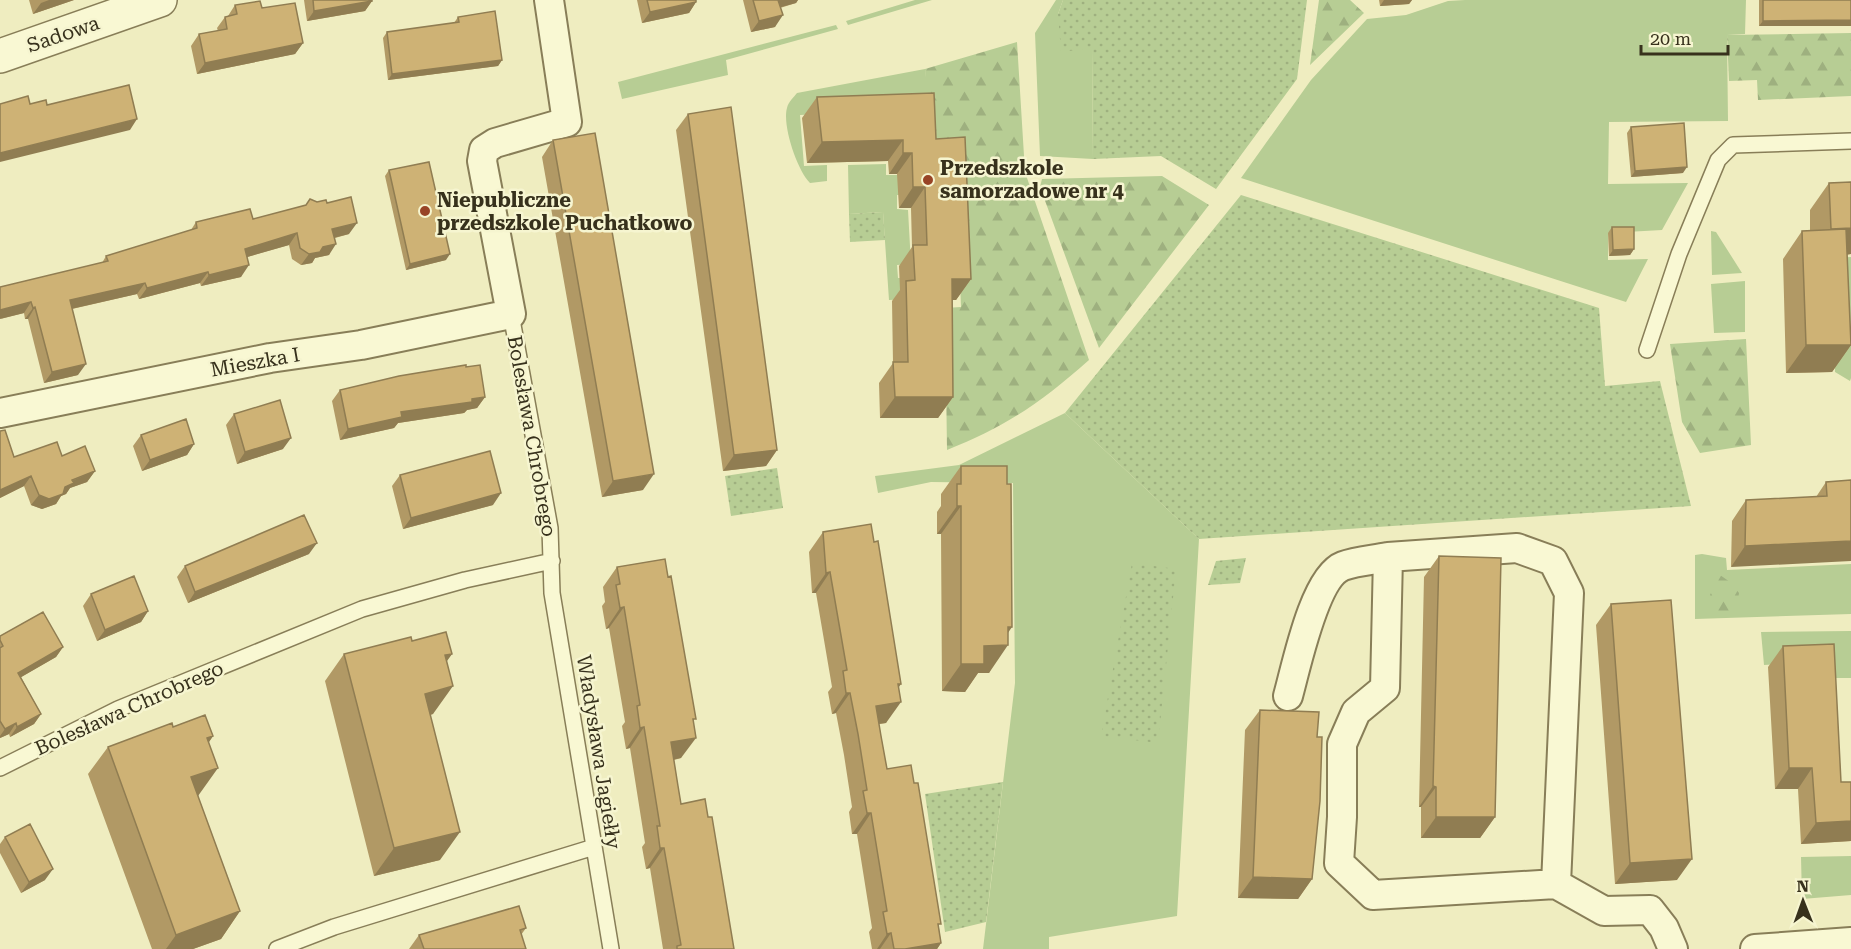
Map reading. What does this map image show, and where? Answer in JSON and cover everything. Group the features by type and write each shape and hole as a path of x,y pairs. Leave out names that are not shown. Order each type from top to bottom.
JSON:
{"street":[{"name":"Sadowa","path":"0,56 160,0"},
{"name":"Bolesława Chrobrego","path":"511,314 482,162 484,150 495,143 567,122 549,0"},
{"name":"Mieszka I","path":"0,413 270,358 362,345 511,314"},
{"path":"1288,696 1312,608 1325,584 1340,567 1388,557 1517,548 1553,561 1569,594 1556,884"},
{"path":"1388,557 1385,688 1356,712 1342,744 1342,817 1339,863 1372,895 1556,884 1604,911 1650,910 1664,928 1673,949"},
{"path":"1755,949 1851,942"}],"lane":[{"path":"1647,350 1679,254 1718,160 1733,145 1851,141"},
{"name":"Bolesława Chrobrego","path":"0,768 118,709 362,609 465,580 552,561 550,528 511,314"},
{"name":"Władysława Jagiełły","path":"552,561 552,593 611,949"},
{"path":"277,949 334,927 594,847"}],"green space":[{"path":"915,0 932,0 848,25 846,21"},
{"path":"1056,0 1063,0 1058,14 1092,48 1093,159 1040,156 1035,33"},
{"path":"1063,0 1307,0 1297,79 1216,189 1161,156 1093,159 1092,48 1061,52 1058,14"},
{"path":"1319,0 1350,0 1364,13 1310,65"},
{"path":"1746,0 1745,34 1727,35 1728,121 1609,122 1608,184 1688,183 1662,230 1608,233 1608,260 1648,259 1626,302 1241,178 1311,80 1367,19 1406,15 1448,1"},
{"path":"836,25 838,29 726,60 728,75 622,99 618,82"},
{"path":"1851,33 1851,96 1758,100 1757,80 1729,81 1727,35"},
{"path":"1017,42 1025,172 1089,360 1023,412 988,432 947,450 945,308 961,307 955,153 931,153 925,69"},
{"path":"925,69 930,109 800,115 804,166 827,165 827,181 810,183 796,158 787,125 788,106 797,93"},
{"path":"886,164 886,175 901,175 910,195 897,195 897,209 908,210 911,264 897,265 898,278 911,278 912,299 889,300 883,212 849,214 848,165"},
{"path":"1162,176 1209,205 1099,348 1040,187 1042,179"},
{"path":"1241,195 1599,308 1605,386 1660,381 1691,506 1199,539 1065,413"},
{"path":"883,212 885,240 850,242 849,214"},
{"path":"1711,231 1716,232 1742,273 1712,275"},
{"path":"1851,257 1850,381 1835,372 1830,258"},
{"path":"1745,281 1745,332 1714,333 1711,284"},
{"path":"1746,339 1751,445 1700,453 1682,422 1670,344"},
{"path":"1065,413 1199,539 1177,916 1049,937 1049,949 983,949 1015,683 1013,483 931,482 878,493 875,476 959,465"},
{"path":"777,468 783,508 731,516 725,476"},
{"path":"1695,555 1726,558 1727,570 1851,564 1851,614 1695,619"},
{"path":"1246,558 1240,583 1208,585 1216,561"},
{"path":"1132,563 1176,569 1158,743 1101,736"},
{"path":"1720,575 1739,593 1736,612 1717,614 1710,595"},
{"path":"1851,631 1851,678 1827,678 1826,661 1764,665 1761,632"},
{"path":"1003,782 986,922 945,932 925,794"},
{"path":"1851,856 1851,895 1802,899 1801,857"}],"building":[{"path":"313,0 372,0 372,1 314,11"},
{"path":"647,0 696,0 696,2 650,12"},
{"path":"753,0 778,0 783,15 759,21"},
{"path":"1763,0 1851,0 1851,20 1763,21"},
{"path":"260,1 262,8 295,3 303,43 205,63 199,34 227,29 225,17 237,14 235,5"},
{"path":"495,11 502,60 392,74 387,32 459,22 458,17"},
{"path":"129,85 137,119 0,153 0,104 28,96 30,104 46,100 47,105"},
{"path":"934,93 936,139 965,137 971,279 952,279 953,397 895,397 893,362 908,362 906,281 915,280 913,245 927,245 925,187 913,187 912,153 903,153 903,140 822,142 817,97"},
{"path":"731,107 777,450 734,455 688,114"},
{"path":"1684,123 1687,167 1635,171 1631,127"},
{"path":"595,133 654,474 613,481 553,140"},
{"path":"429,162 450,254 410,264 389,170"},
{"path":"1851,182 1851,228 1831,229 1829,183"},
{"path":"351,197 357,223 332,229 336,244 323,247 320,252 309,254 300,248 297,233 245,249 249,265 209,275 208,272 147,288 145,283 70,300 86,364 52,372 35,307 33,308 31,302 0,310 0,287 108,261 106,256 197,228 196,222 250,209 253,219 306,205 310,199 317,202 326,200 327,203"},
{"path":"1612,227 1634,227 1634,249 1613,250"},
{"path":"1846,229 1851,345 1806,345 1802,231"},
{"path":"466,365 466,367 480,365 485,397 472,399 472,402 401,412 402,417 348,429 340,390 399,376"},
{"path":"280,400 291,438 245,452 234,414"},
{"path":"186,419 194,444 150,460 141,435"},
{"path":"5,430 14,457 57,442 62,456 85,446 95,471 72,480 74,483 65,487 63,494 49,499 39,495 31,476 0,490 0,431"},
{"path":"490,451 501,493 411,518 400,475"},
{"path":"961,466 1007,466 1007,484 1011,484 1012,627 1008,627 1008,645 984,646 984,664 961,664 961,506 957,506 957,484 961,484"},
{"path":"1851,480 1851,541 1745,546 1746,500 1827,496 1826,482"},
{"path":"304,515 317,543 195,592 185,566"},
{"path":"871,524 874,542 878,541 901,684 898,684 901,702 876,706 881,736 887,769 911,765 914,783 918,783 941,924 938,924 941,943 905,949 894,949 891,933 887,934 883,912 887,911 871,813 867,813 863,791 867,790 858,734 850,693 846,693 843,671 847,670 830,572 826,573 823,532"},
{"path":"1439,556 1501,558 1495,817 1436,817 1436,787 1433,786"},
{"path":"665,559 668,577 671,576 696,719 693,719 696,738 671,742 681,804 705,799 708,817 712,817 734,949 677,949 677,946 681,945 664,848 660,848 657,826 660,826 644,727 640,728 637,706 640,705 624,607 620,608 616,585 620,584 617,567"},
{"path":"134,576 148,611 105,630 91,594"},
{"path":"1671,600 1692,859 1630,863 1611,604"},
{"path":"43,612 63,647 18,673 41,714 17,727 16,723 5,729 0,721 0,648 3,646 0,636"},
{"path":"446,632 452,654 445,655 453,686 425,694 460,832 394,848 344,654 411,637 412,641"},
{"path":"1834,644 1841,782 1851,782 1851,821 1816,823 1812,768 1789,768 1783,646"},
{"path":"1260,710 1319,712 1317,737 1322,737 1320,801 1312,879 1253,877"},
{"path":"205,715 213,736 207,738 218,768 191,777 240,911 176,935 108,747 172,723 173,727"},
{"path":"30,824 53,869 29,882 5,837"},
{"path":"519,906 526,928 520,930 526,949 424,949 419,935"}],"place":[{"name":"Przedszkole samorzadowe nr 4","path":"928,180"},
{"name":"Niepubliczne przedszkole Puchatkowo","path":"425,211"}]}
